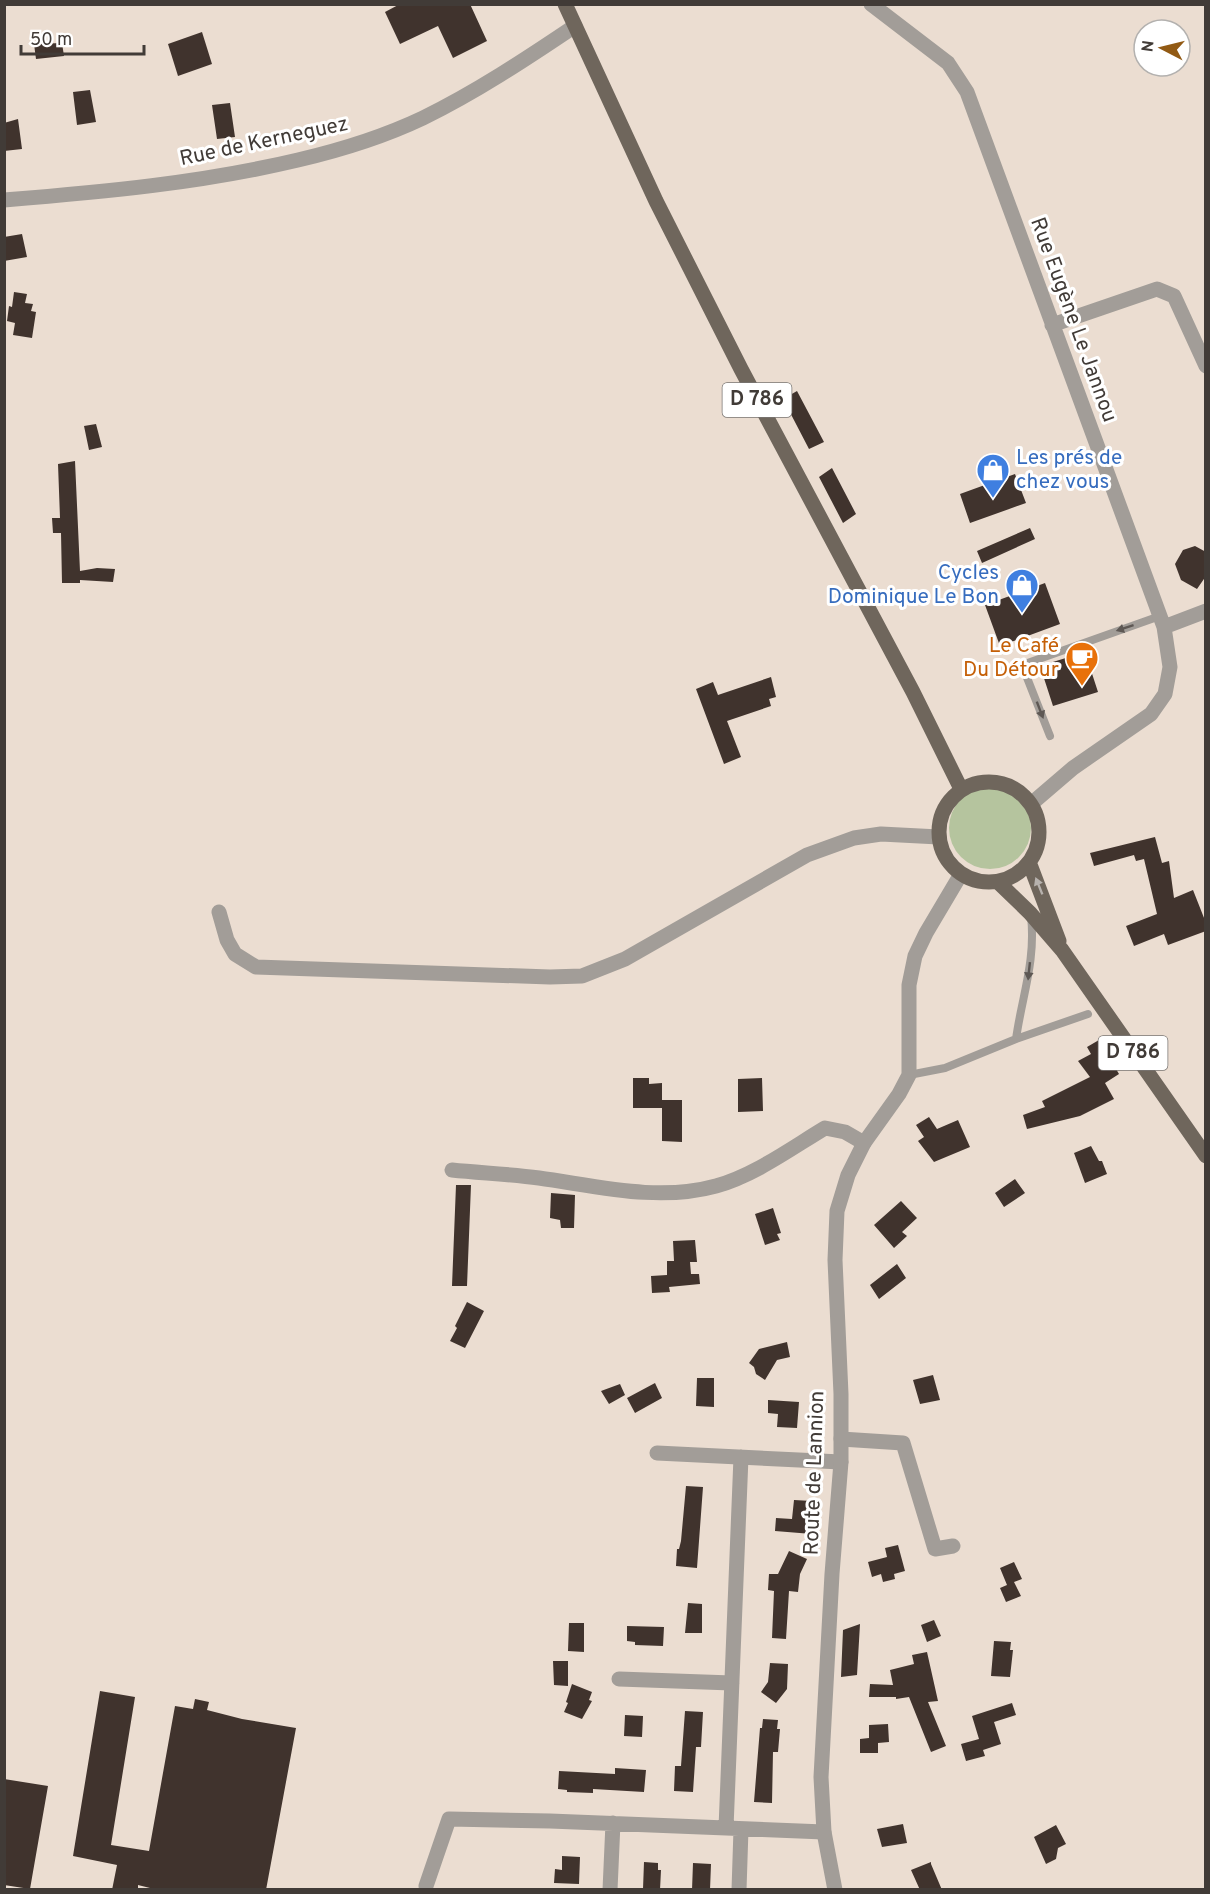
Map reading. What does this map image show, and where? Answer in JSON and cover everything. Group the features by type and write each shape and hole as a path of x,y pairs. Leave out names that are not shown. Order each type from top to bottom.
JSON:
{"main road":[{"name":"D 786","path":"565,4 656,201 735,359 913,692 962,789"},
{"path":"980,782 999,782 1017,790 1031,804 1038,818 1039,834 1036,849 1029,862 1015,875 998,882 978,881 961,874 946,858 939,837 940,819 948,802 962,789 980,782"},
{"name":"D 786","path":"1029,862 1062,950"},
{"name":"D 786","path":"998,882 1030,913 1062,950 1206,1156"}],"street":[{"name":"Rue Eugène Le Jannou","path":"871,4 948,63 967,92 1162,622 1170,667 1165,694 1151,714 1073,768 1031,804"},
{"name":"Rue de Kerneguez","path":"4,200 166,185 262,168 347,148 423,118 498,76 575,26"},
{"path":"1053,325 1157,289 1174,296 1206,366"},
{"path":"1162,622 1206,611"},
{"path":"219,912 227,940 235,954 256,967 550,977 582,976 625,959 807,855 854,838 882,834 939,837"},
{"name":"Route de Lannion","path":"835,1890 824,1832 821,1777 832,1574 841,1462 841,1394 835,1260 837,1211 848,1174 864,1143 899,1094 909,1075 909,985 915,956 961,874"},
{"path":"452,1170 536,1177 631,1191 671,1194 715,1186 745,1175 825,1128 845,1132 864,1143"},
{"path":"841,1439 903,1443 935,1549 953,1546"},
{"path":"657,1453 841,1462"},
{"path":"739,1890 733,1828 732,1683 741,1457"},
{"path":"619,1679 732,1683"},
{"path":"426,1886 449,1819 824,1832"},
{"path":"610,1890 613,1823"}],"lane":[{"path":"1050,736 1022,665 1162,622"},
{"path":"1016,1039 1031,960 1033,937 1030,913"},
{"path":"909,1075 945,1068 1016,1039 1088,1014"}],"green space":[{"path":"990,787 1006,790 1019,799 1028,812 1031,828 1028,844 1019,857 1006,866 990,869 974,866 961,857 952,844 949,828 952,812 961,799 974,790"}],"building":[{"path":"400,4 470,4 487,41 453,58 438,26 400,44 385,12"},
{"path":"202,32 212,64 178,76 168,44"},
{"path":"62,43 64,56 36,59 34,44"},
{"path":"90,90 96,122 77,125 73,92"},
{"path":"230,103 235,137 217,139 212,105"},
{"path":"18,119 22,149 4,151 4,123"},
{"path":"22,234 27,257 4,261 4,237"},
{"path":"14,292 27,294 25,303 33,304 31,311 36,312 32,338 13,335 15,323 7,321"},
{"path":"797,391 824,442 809,449 783,399"},
{"path":"96,424 102,447 89,450 84,426"},
{"path":"75,461 80,571 97,568 115,569 113,582 80,580 80,583 62,583 61,533 53,533 52,518 60,518 58,464"},
{"path":"832,468 856,514 843,523 819,477"},
{"name":"Les prés de chez vous","path":"1015,474 1026,503 970,523 960,494"},
{"path":"1030,528 1035,539 982,563 977,551"},
{"path":"1195,546 1206,552 1206,576 1197,589 1181,580 1175,564 1183,550"},
{"name":"Cycles Dominique Le Bon","path":"1045,583 1060,624 1000,646 985,605"},
{"path":"1085,652 1098,692 1053,706 1040,666"},
{"path":"771,677 776,697 769,699 771,706 727,721 741,757 724,764 696,689 713,682 718,695"},
{"path":"1155,837 1162,863 1169,861 1174,898 1193,890 1206,923 1206,931 1168,945 1164,934 1134,946 1126,926 1157,914 1144,859 1136,861 1134,855 1094,866 1090,853"},
{"path":"1099,1040 1119,1074 1105,1083 1114,1099 1080,1116 1027,1129 1023,1115 1045,1107 1042,1101 1090,1077 1078,1061 1091,1054 1087,1047"},
{"path":"633,1078 649,1078 649,1084 662,1083 662,1100 682,1100 682,1142 662,1141 662,1108 633,1108"},
{"path":"762,1078 763,1111 738,1112 738,1079"},
{"path":"929,1117 937,1129 958,1120 970,1147 934,1162 918,1141 924,1137 916,1125"},
{"path":"1091,1146 1099,1161 1102,1161 1107,1174 1085,1183 1074,1153"},
{"path":"1015,1179 1025,1193 1004,1207 995,1193"},
{"path":"456,1185 471,1185 467,1286 452,1286"},
{"path":"551,1193 575,1195 574,1228 561,1228 560,1220 550,1218"},
{"path":"901,1201 917,1218 902,1232 907,1236 894,1248 874,1225"},
{"path":"773,1208 781,1233 777,1234 780,1240 765,1245 755,1214"},
{"path":"695,1240 697,1262 690,1262 691,1274 699,1274 700,1284 669,1287 670,1292 652,1293 651,1276 667,1275 667,1261 674,1261 673,1241"},
{"path":"897,1264 906,1278 879,1299 870,1285"},
{"path":"467,1302 484,1311 465,1348 450,1341"},
{"path":"787,1342 790,1357 777,1360 765,1380 756,1374 754,1367 749,1363 759,1349"},
{"path":"933,1375 940,1400 920,1404 913,1380"},
{"path":"697,1378 714,1378 714,1407 696,1406"},
{"path":"655,1383 662,1398 635,1413 627,1398"},
{"path":"620,1384 625,1395 609,1404 601,1391"},
{"path":"768,1400 799,1402 797,1428 777,1427 778,1414 768,1413"},
{"path":"686,1486 703,1487 697,1568 676,1566 677,1549 681,1541"},
{"path":"815,1498 812,1534 775,1531 776,1518 792,1519 794,1500 812,1501"},
{"path":"898,1545 905,1571 894,1574 895,1579 883,1582 881,1574 872,1577 868,1562 887,1557 885,1548"},
{"path":"789,1551 807,1559 800,1574 798,1592 789,1591 786,1639 772,1638 774,1591 768,1590 769,1574 778,1574"},
{"path":"1014,1562 1022,1579 1014,1582 1021,1596 1006,1602 1000,1588 1007,1585 1000,1568"},
{"path":"688,1603 702,1604 702,1633 685,1633"},
{"path":"934,1620 941,1636 927,1642 921,1625"},
{"path":"569,1623 584,1623 584,1652 568,1651"},
{"path":"860,1624 857,1675 841,1677 843,1630"},
{"path":"627,1626 664,1627 663,1646 635,1645 635,1642 627,1641"},
{"path":"994,1641 1011,1642 1010,1650 1013,1650 1010,1677 991,1676"},
{"path":"927,1652 938,1701 928,1702 946,1746 931,1752 909,1697 896,1699 896,1697 869,1697 870,1684 893,1685 890,1670 914,1664 912,1655"},
{"path":"553,1661 568,1661 568,1686 554,1685"},
{"path":"770,1663 788,1664 787,1689 776,1703 761,1692 768,1682"},
{"path":"572,1684 592,1692 589,1700 592,1701 582,1719 564,1712"},
{"path":"100,1691 135,1697 111,1845 149,1851 175,1706 193,1709 195,1699 209,1702 207,1710 242,1719 296,1728 266,1890 158,1890 138,1885 138,1890 112,1890 117,1865 73,1856"},
{"path":"1012,1703 1016,1715 994,1722 1001,1744 983,1750 985,1756 966,1761 961,1744 979,1739 972,1716"},
{"path":"685,1711 703,1712 701,1747 696,1747 693,1792 674,1791 675,1766 681,1766"},
{"path":"625,1715 643,1716 642,1737 624,1736"},
{"path":"763,1719 778,1720 777,1729 780,1729 778,1752 773,1752 772,1803 754,1802 760,1728 762,1728"},
{"path":"888,1724 889,1742 878,1743 878,1753 860,1753 860,1739 869,1738 869,1725"},
{"path":"615,1768 646,1770 644,1792 593,1789 593,1793 567,1792 567,1790 558,1789 559,1771 615,1774"},
{"path":"4,1779 48,1786 30,1889 4,1885"},
{"path":"903,1824 907,1843 882,1847 877,1829"},
{"path":"1056,1825 1066,1844 1058,1848 1056,1859 1046,1864 1034,1837"},
{"path":"562,1856 580,1857 579,1884 554,1883 555,1869 562,1870"},
{"path":"644,1862 658,1863 658,1870 661,1870 660,1890 643,1889"},
{"path":"931,1862 942,1890 920,1890 911,1870"},
{"path":"693,1863 711,1864 710,1890 692,1890"}],"place":[{"name":"Les prés de chez vous","path":"993,499"},
{"name":"Cycles Dominique Le Bon","path":"1022,614"},
{"name":"Le Café Du Détour","path":"1082,687"}]}
